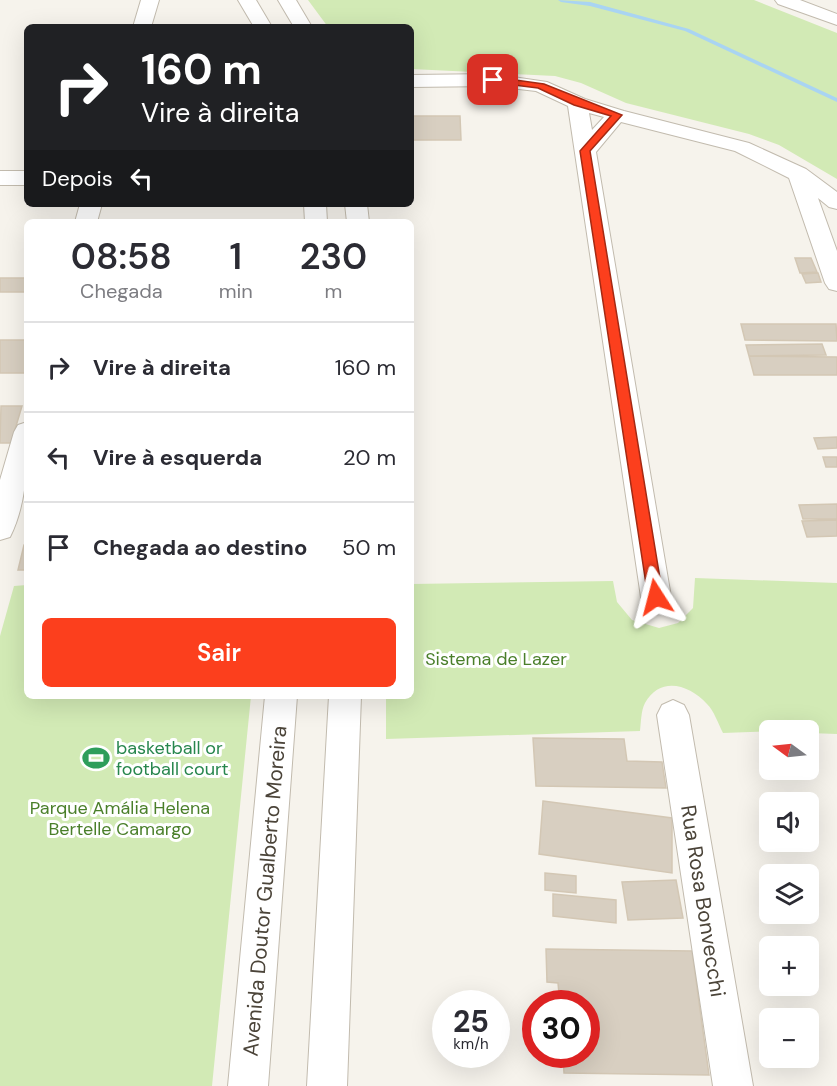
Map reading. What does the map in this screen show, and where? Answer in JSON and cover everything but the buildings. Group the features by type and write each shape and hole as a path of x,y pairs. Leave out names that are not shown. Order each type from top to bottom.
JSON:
{"street":[{"path":"247,0 261,24"},
{"path":"287,0 301,24"},
{"path":"784,0 837,20"},
{"path":"143,24 151,1"},
{"path":"414,81 493,80 540,86 578,103 742,147 798,174 837,202"},
{"path":"578,103 656,597"},
{"path":"585,151 618,115"},
{"path":"798,174 835,269"},
{"path":"0,178 24,178"},
{"path":"817,226 826,218 837,213"},
{"path":"0,529 24,443"},
{"name":"Avenida Doutor Gualberto Moreira","path":"248,1086 281,699"},
{"path":"327,1086 345,699"},
{"name":"Rua Rosa Bonvecchi","path":"673,715 733,1086"}],"green space":[{"path":"308,0 754,0 837,33 837,179 779,145 749,134 626,103 581,83 555,76 414,69 414,24 326,24"},
{"name":"Sistema de Lazer","path":"695,578 837,583 837,734 819,733 819,720 759,720 759,732 723,733 714,714 700,697 683,688 666,686 651,694 645,703 640,731 386,739 386,699 414,699 414,584 613,581 617,602 632,620 659,628 678,623 693,608"},
{"name":"Parque Amália Helena Bertelle Camargo","path":"24,585 24,699 251,699 212,1086 0,1086 0,636 14,586"}],"waterway":[{"path":"561,0 590,4 687,30 837,100"}],"place":[{"name":"basketball or football court","path":"96,758"}],"route":[{"path":"493,80 540,86 578,103 618,115 585,151 656,597"}]}
